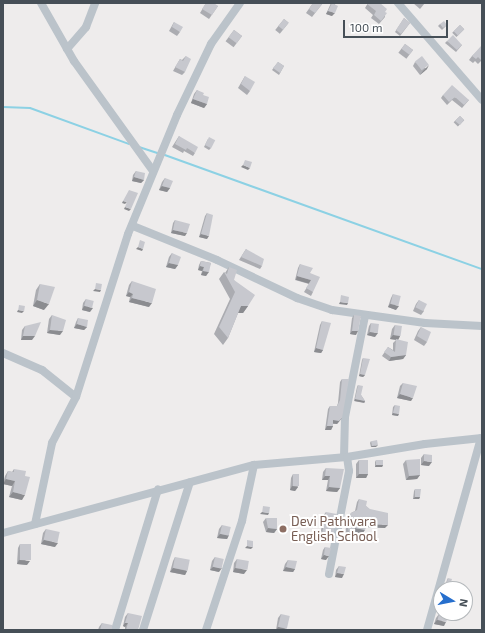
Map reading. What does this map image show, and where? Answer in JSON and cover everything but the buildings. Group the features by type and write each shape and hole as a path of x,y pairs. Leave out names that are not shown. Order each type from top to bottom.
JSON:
{"street":[{"path":"41,3 67,49 153,170"},
{"path":"67,49 86,27 95,3"},
{"path":"35,524 52,443 76,397 128,234 133,226 153,170 211,44 240,3"},
{"path":"398,3 482,100"},
{"path":"133,226 218,260 297,298 332,310 365,316 482,326"},
{"path":"329,574 349,471 346,457 345,417 365,316"},
{"path":"3,353 42,370 76,397"},
{"path":"3,533 158,489 254,465 346,457 424,444 482,438 427,630"},
{"path":"206,630 242,521 254,465"},
{"path":"143,630 190,482"},
{"path":"115,630 158,489"}],"waterway":[{"path":"3,107 30,108 129,144"},
{"path":"139,147 158,153"},
{"path":"162,154 482,269"}],"place":[{"name":"Devi Pathivara English School","path":"283,529"}]}
